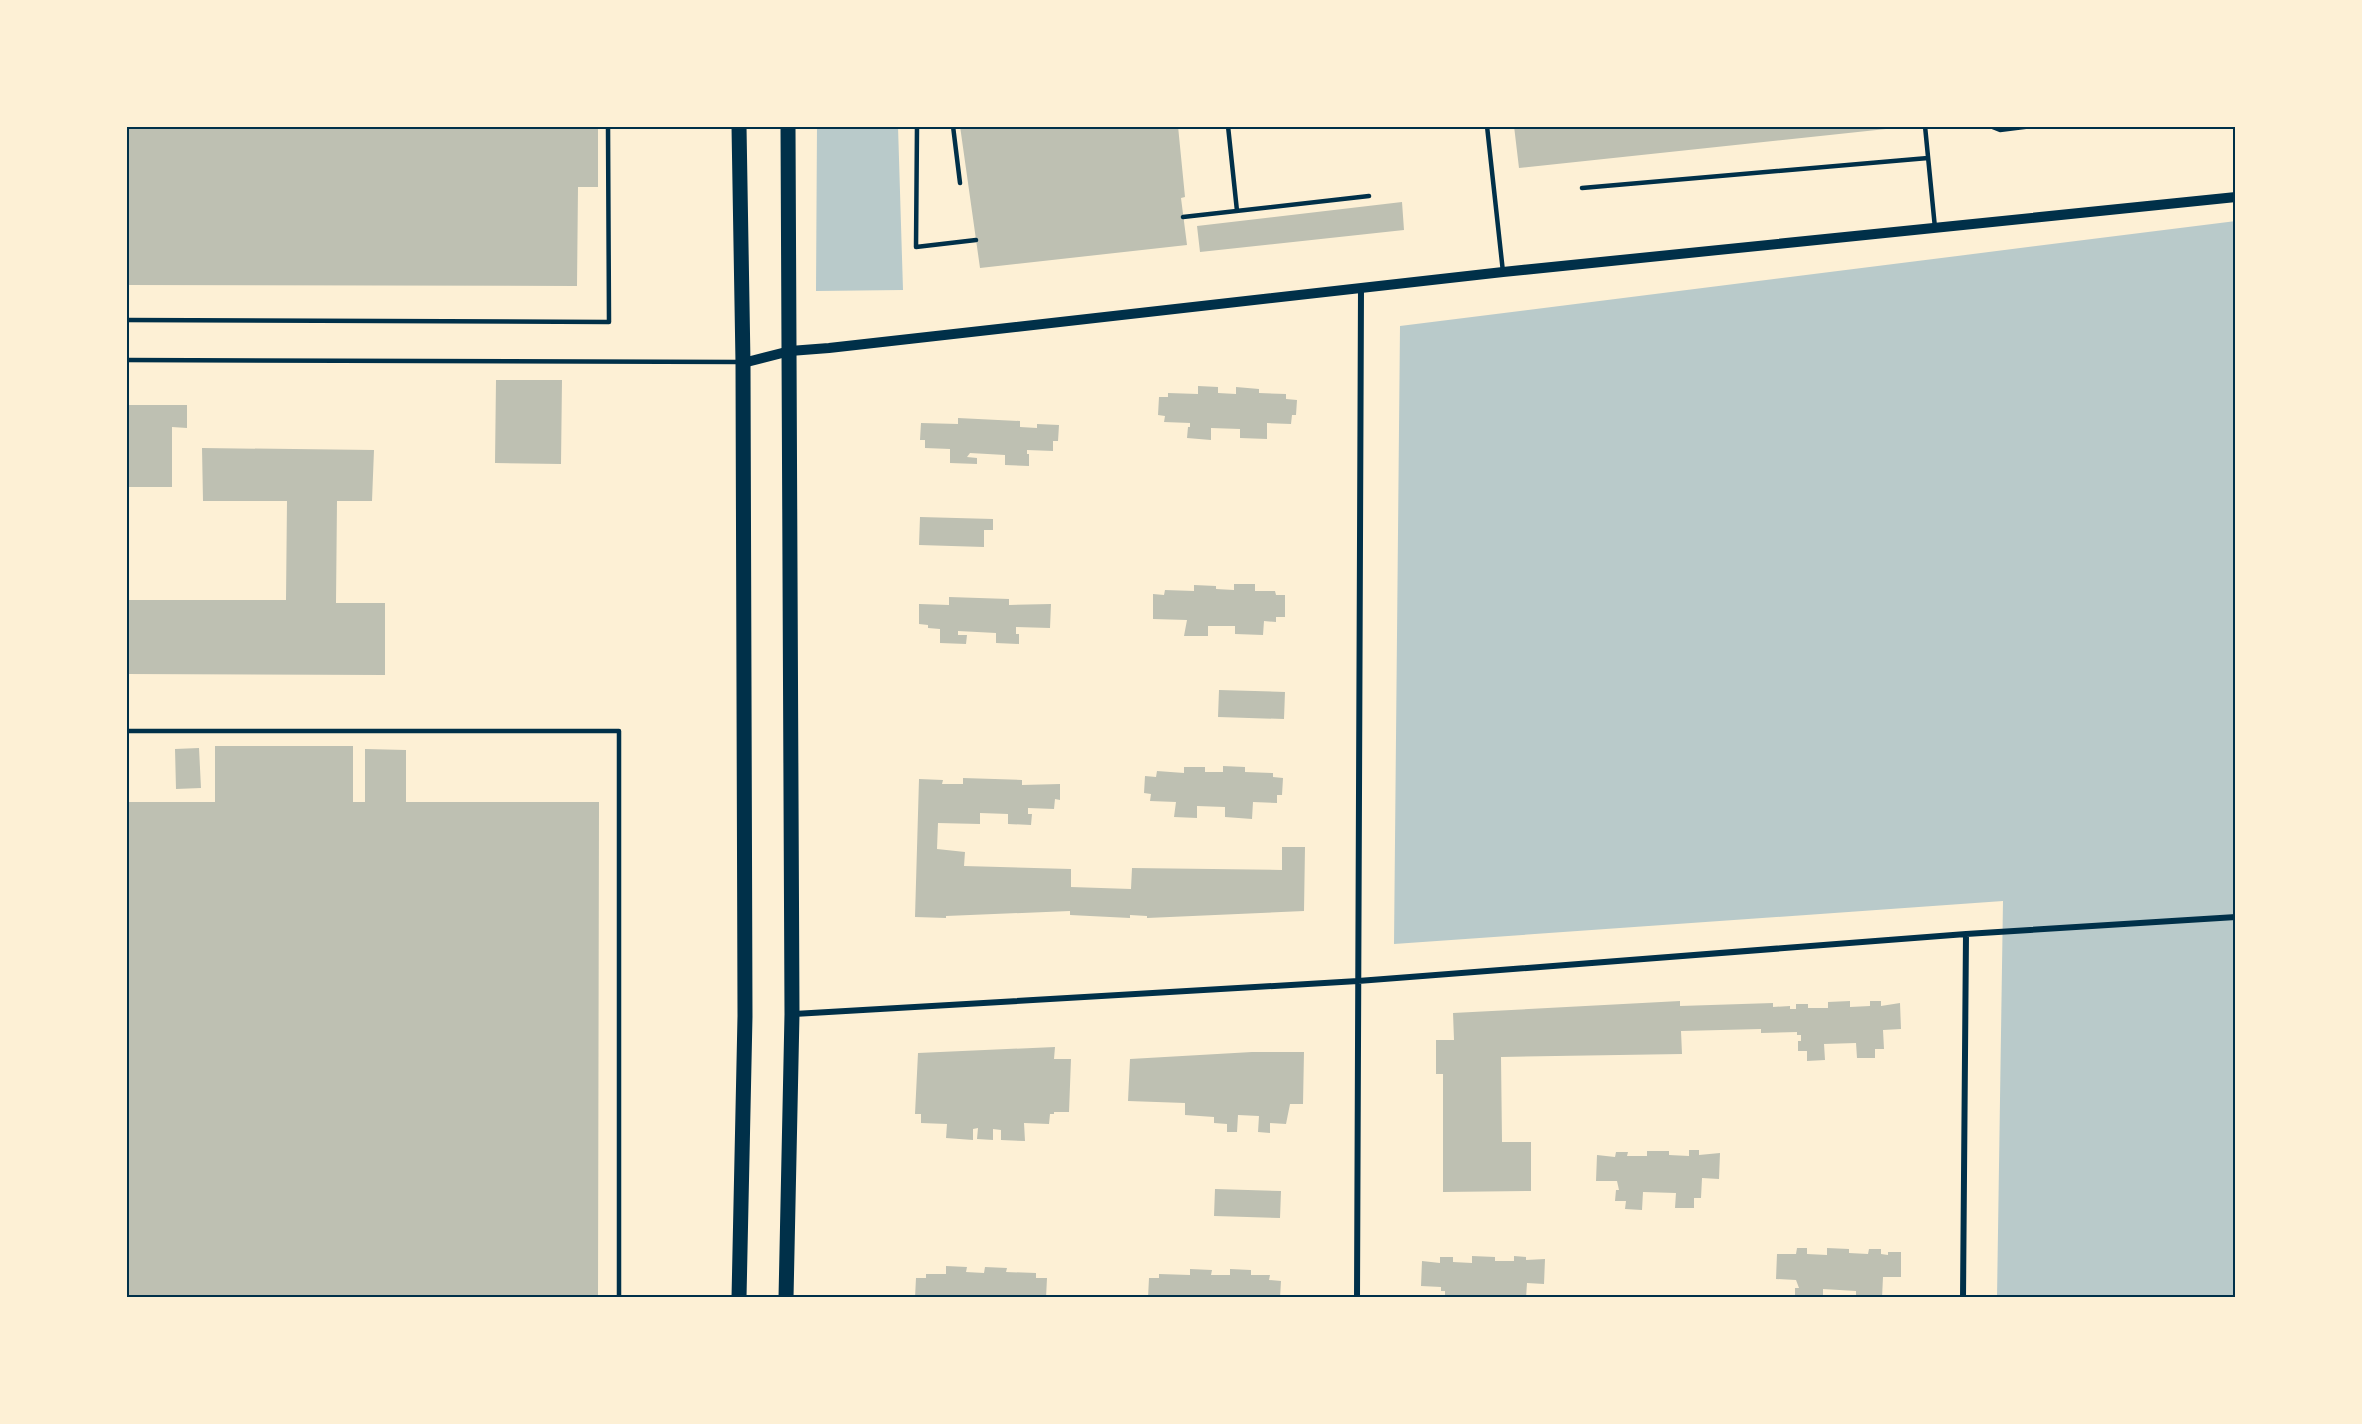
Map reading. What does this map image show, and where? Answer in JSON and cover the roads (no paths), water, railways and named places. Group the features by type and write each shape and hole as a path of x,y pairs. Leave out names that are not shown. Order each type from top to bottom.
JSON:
{"main road":[{"path":"739,126 743,363 745,1016 739,1298"},
{"path":"786,1298 792,1014 789,126"}],"street":[{"path":"743,363 790,351 1503,272 2236,197"},
{"path":"1357,1298 1361,288"},
{"path":"792,1014 1358,981 1966,934 2236,917"},
{"path":"1963,1298 1966,934"}],"lane":[{"path":"126,320 609,322 608,126"},
{"path":"917,126 916,247 976,240"},
{"path":"953,126 960,183"},
{"path":"1228,126 1237,212"},
{"path":"1487,126 1503,272"},
{"path":"1925,126 1935,228"},
{"path":"1990,126 2000,130 2032,126"},
{"path":"1582,188 1928,158"},
{"path":"1183,218 1369,196"},
{"path":"126,360 743,363"},
{"path":"126,731 619,731 619,1298"}]}
